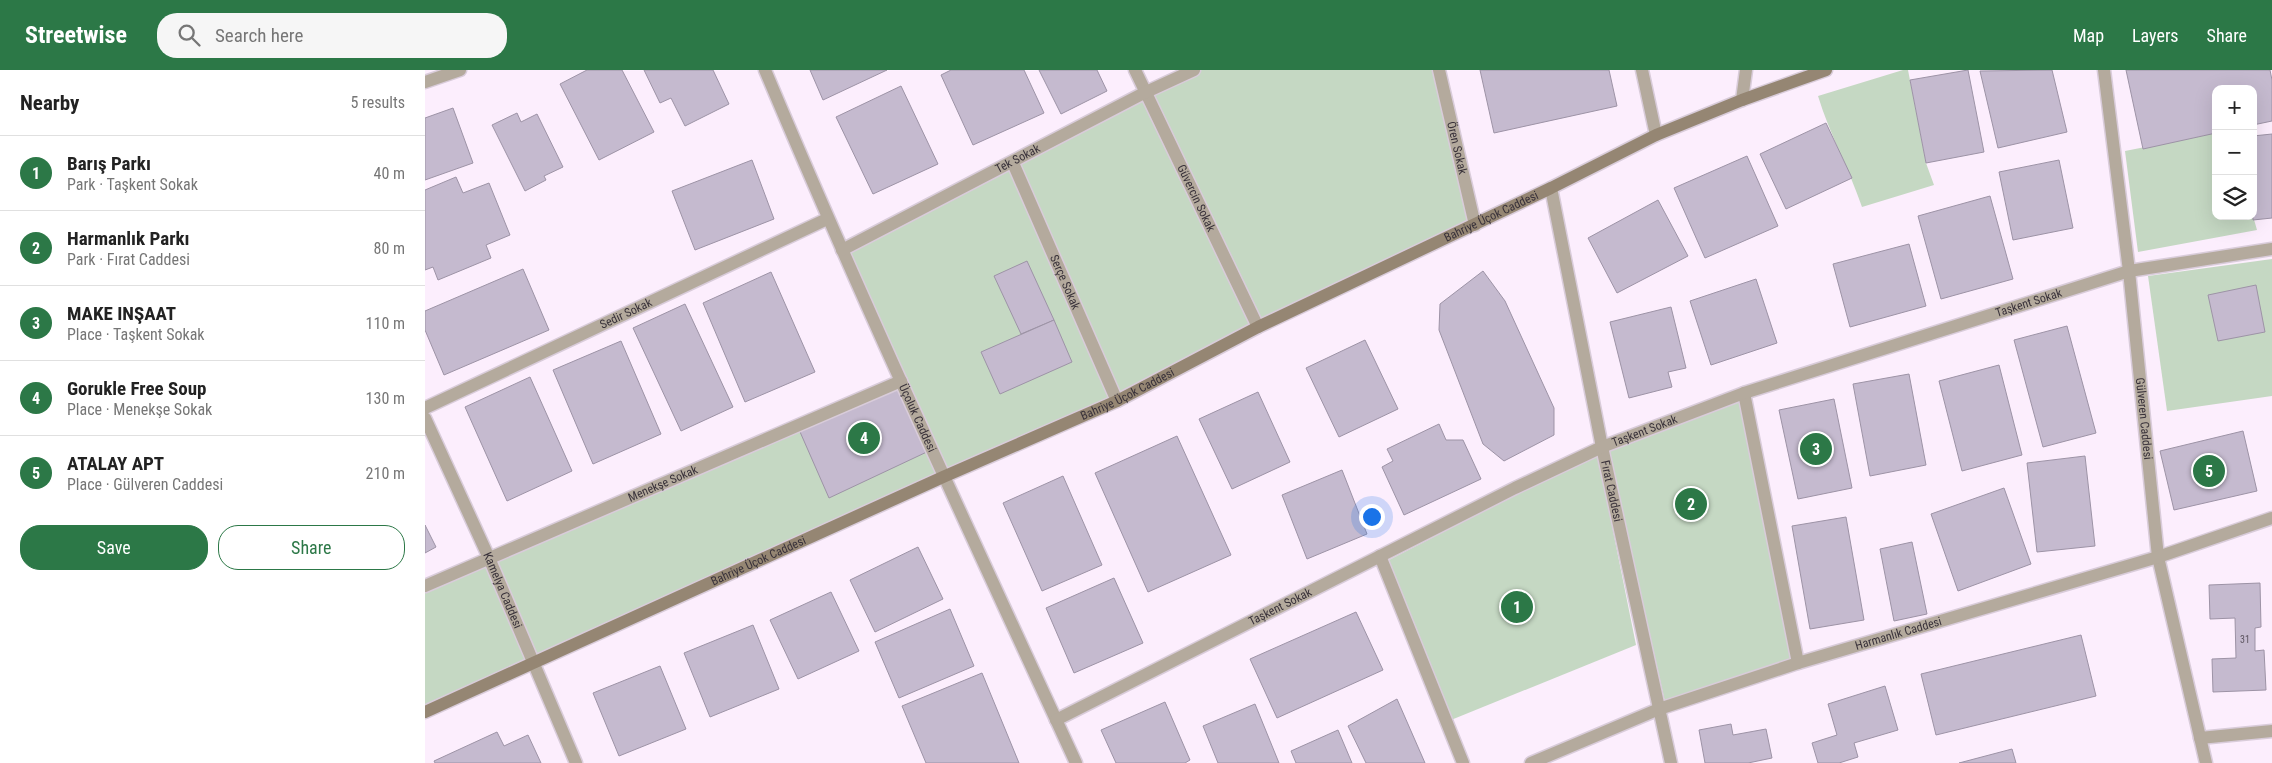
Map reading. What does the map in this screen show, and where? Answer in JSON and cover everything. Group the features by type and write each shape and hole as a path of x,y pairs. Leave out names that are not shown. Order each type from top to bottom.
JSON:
{"main road":[{"name":"Bahriye Üçok Caddesi","path":"425,712 534,664 943,476 1117,401 1258,327 1475,225 1656,136 1741,100 1826,70"}],"street":[{"path":"425,82 460,70"},
{"name":"Üçoluk Caddesi","path":"765,70 827,219 1076,763"},
{"name":"Güvercin Sokak","path":"1135,70 1144,93 1258,327"},
{"name":"Tek Sokak","path":"842,250 1013,163 1144,93 1194,70"},
{"name":"Ören Sokak","path":"1439,70 1475,225"},
{"path":"1641,70 1656,136"},
{"path":"1741,100 1746,70"},
{"name":"Gülveren Caddesi","path":"2104,70 2129,271 2158,557 2206,763"},
{"name":"Serçe Sokak","path":"1013,163 1117,401"},
{"name":"Fırat Caddesi","path":"1551,188 1602,446 1671,763"},
{"name":"Sedir Sokak","path":"425,408 827,219"},
{"name":"Taşkent Sokak","path":"1057,720 1515,488 1602,446 1744,393 2129,271 2272,249"},
{"name":"Menekşe Sokak","path":"425,586 901,381"},
{"path":"1744,393 1798,664"},
{"name":"Kamelya Caddesi","path":"425,418 489,558 576,763"},
{"name":"Harmanlık Caddesi","path":"1531,763 1659,709 1798,664 2158,557 2272,518"},
{"path":"1380,556 1463,763"},
{"path":"2200,738 2272,731"}],"green space":[{"path":"1194,70 1439,70 1475,225 1117,401 425,712 425,587 900,381 842,250"},
{"path":"1908,70 1926,163 1934,185 1862,207 1818,96"},
{"path":"2212,134 2212,220 2254,220 2257,230 2138,252 2125,151"},
{"path":"2272,259 2272,396 2167,411 2148,276"},
{"path":"1740,401 1793,660 1665,702 1608,449"},
{"path":"1598,456 1636,645 1451,720 1387,561 1515,495"}],"building":[{"path":"587,70 622,70 654,132 599,160 560,84"},
{"path":"644,70 713,70 729,104 685,126 671,98 660,103"},
{"path":"810,70 887,70 823,100"},
{"path":"951,70 1024,70 1044,113 973,145 941,75"},
{"path":"1039,70 1097,70 1107,91 1061,114"},
{"path":"1480,70 1609,70 1617,106 1494,133"},
{"path":"1968,70 1984,152 1926,163 1910,80"},
{"path":"2052,70 2067,132 1998,148 1980,71"},
{"path":"2126,70 2270,70 2272,80 2272,121 2257,124 2257,85 2212,85 2212,134 2143,149"},
{"path":"901,86 938,164 873,194 836,117"},
{"path":"453,108 473,163 425,180 425,118"},
{"path":"517,113 521,122 537,114 563,167 544,176 546,180 525,191 492,125"},
{"path":"1826,123 1852,178 1786,209 1760,154"},
{"path":"2272,134 2272,218 2257,220 2257,175 2257,136"},
{"path":"1747,156 1778,226 1705,258 1674,188"},
{"path":"752,160 774,219 695,250 672,191"},
{"path":"2059,160 2073,228 2013,240 1999,172"},
{"path":"456,177 463,193 489,183 510,235 486,245 491,258 438,280 433,267 425,270 425,190"},
{"path":"1990,196 2013,279 1941,299 1918,216"},
{"path":"1658,200 1688,256 1617,293 1588,238"},
{"path":"1909,244 1926,306 1850,327 1833,264"},
{"path":"1027,261 1054,320 1021,334 994,276"},
{"path":"523,269 549,330 444,375 425,330 425,311"},
{"path":"1483,271 1505,301 1554,408 1554,435 1504,461 1483,444 1439,330 1440,304"},
{"path":"771,272 815,372 745,402 703,303"},
{"path":"1756,279 1777,343 1711,365 1690,301"},
{"path":"2256,285 2265,332 2218,341 2208,295"},
{"path":"685,304 733,407 681,431 633,328"},
{"path":"1671,307 1686,368 1668,372 1672,387 1629,398 1610,322"},
{"path":"1054,320 1072,362 1000,394 981,352"},
{"path":"2067,326 2096,433 2043,447 2014,340"},
{"path":"1365,340 1398,409 1339,437 1306,368"},
{"path":"621,341 661,434 593,464 553,370"},
{"path":"1999,365 2022,455 1962,471 1939,381"},
{"path":"1909,374 1926,465 1870,476 1853,384"},
{"path":"530,377 572,471 507,501 465,407"},
{"path":"901,381 931,450 829,498 797,425"},
{"path":"1258,392 1290,462 1232,489 1199,419"},
{"path":"1834,399 1852,488 1798,499 1779,410"},
{"path":"1439,424 1446,440 1463,440 1481,479 1404,515 1382,467 1393,461 1387,449"},
{"path":"2243,431 2257,491 2174,510 2160,451"},
{"path":"1177,436 1231,555 1148,592 1095,473"},
{"path":"2085,456 2095,546 2037,552 2027,463"},
{"path":"1342,470 1367,534 1307,559 1282,495"},
{"path":"1063,476 1102,565 1042,591 1003,503"},
{"path":"2004,488 2031,564 1958,591 1931,514"},
{"path":"1846,517 1864,620 1810,629 1792,526"},
{"path":"425,525 436,547 425,553"},
{"path":"1912,542 1927,614 1894,621 1880,549"},
{"path":"918,547 943,599 875,632 850,580"},
{"path":"1114,578 1143,643 1074,673 1046,608"},
{"path":"2260,583 2261,627 2255,628 2255,651 2264,650 2266,690 2213,692 2212,659 2236,658 2235,618 2210,619 2209,585"},
{"path":"831,592 859,651 798,679 770,620"},
{"path":"950,609 974,666 899,698 875,642"},
{"path":"1356,612 1383,670 1277,718 1250,659"},
{"path":"753,625 779,689 710,717 684,653"},
{"path":"2081,635 2096,696 1936,735 1921,674"},
{"path":"660,666 686,729 619,756 593,693"},
{"path":"982,673 1019,763 926,763 902,706"},
{"path":"1885,686 1898,730 1854,743 1858,757 1839,763 1818,763 1812,743 1837,735 1828,704"},
{"path":"1397,699 1425,763 1366,763 1348,726"},
{"path":"1165,702 1190,760 1185,763 1116,763 1101,730"},
{"path":"1255,704 1279,763 1218,763 1203,726"},
{"path":"1731,724 1733,735 1766,729 1772,758 1748,763 1705,763 1699,730"},
{"path":"1338,730 1352,763 1296,763 1291,751"},
{"path":"497,732 504,746 528,735 541,763 435,763 434,761"},
{"path":"2012,749 2016,763 1959,763"}],"place":[{"name":"Gorukle Free Soup","path":"864,438"},
{"name":"MAKE INŞAAT","path":"1816,449"},
{"name":"ATALAY APT","path":"2209,471"},
{"name":"Harmanlık Parkı","path":"1691,504"},
{"name":"Barış Parkı","path":"1517,607"}]}
